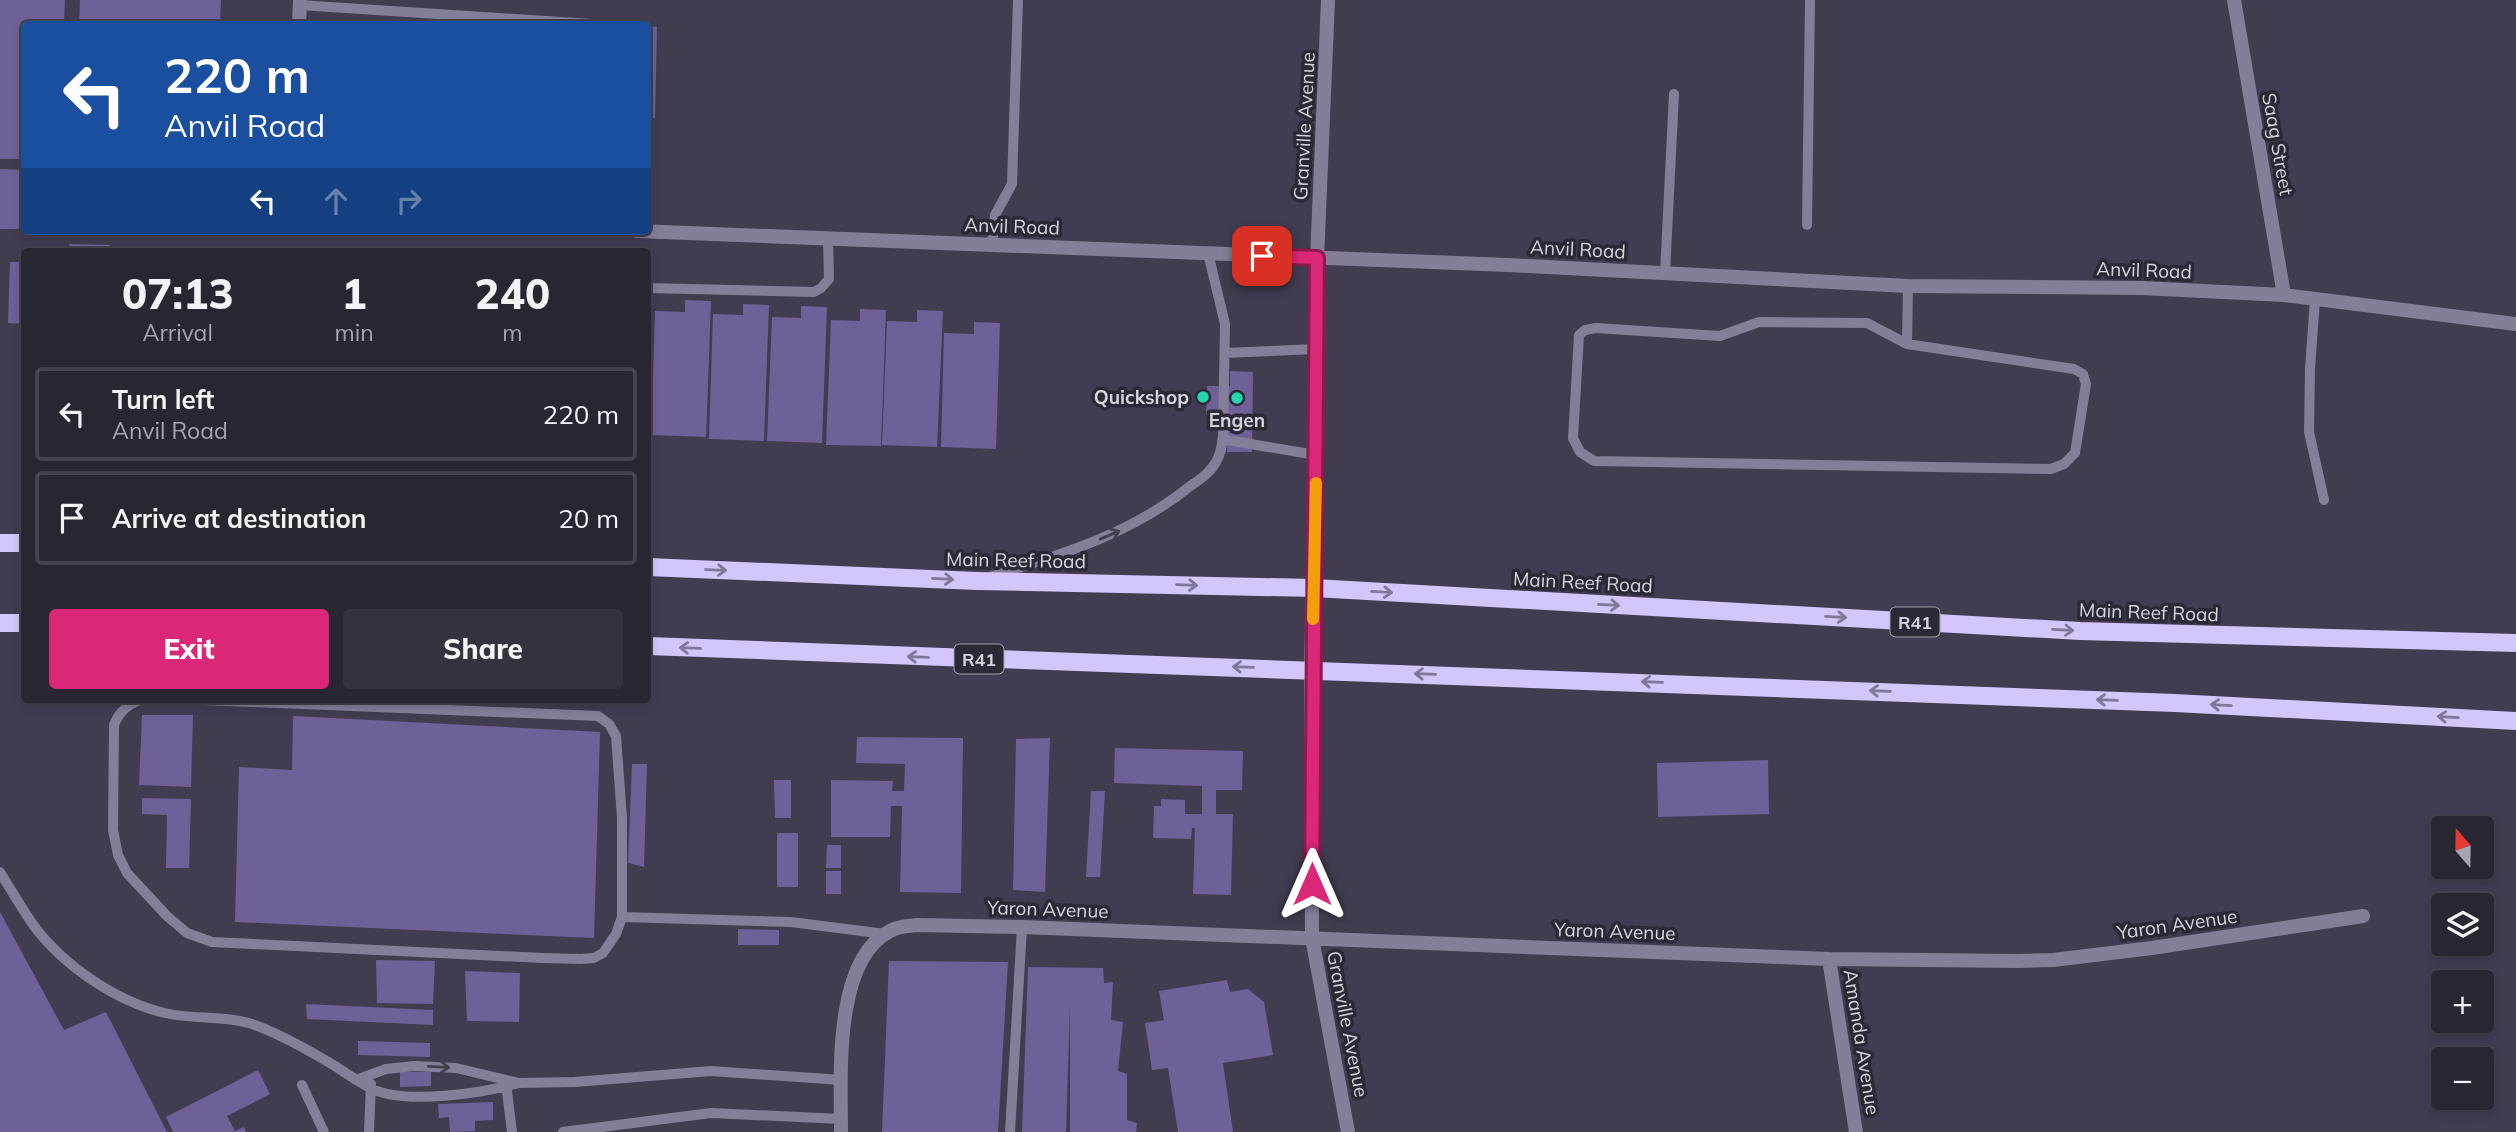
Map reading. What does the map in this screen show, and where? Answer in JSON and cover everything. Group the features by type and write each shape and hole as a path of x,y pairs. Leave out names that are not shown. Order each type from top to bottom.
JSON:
{"main road":[{"path":"0,542 21,543"},
{"name":"Main Reef Road","path":"651,567 976,581 1314,588 2080,631 2516,643"},
{"path":"0,622 21,623"},
{"name":"R41","path":"651,646 2175,703 2516,721"}],"street":[{"name":"Granville Avenue","path":"1328,0 1317,258 1311,669 1312,938 1348,1132"},
{"name":"Saag Street","path":"2234,0 2284,295"},
{"path":"299,2 299,21"},
{"name":"Anvil Road","path":"651,232 1508,265 1908,286 2142,288 2284,295 2516,324"},
{"name":"Yaron Avenue","path":"842,1080 846,1005 859,964 869,948 892,929 917,925 1829,959 2053,960 2363,916"},
{"name":"Amanda Avenue","path":"1829,959 1856,1132"},
{"path":"841,1125 842,1080"}],"lane":[{"path":"992,244 995,215 1012,184 1018,0"},
{"path":"1807,225 1810,0"},
{"path":"299,2 552,21"},
{"path":"1665,273 1674,94"},
{"path":"651,288 814,292 829,279 828,238"},
{"path":"976,581 1117,533 1149,516 1209,471 1221,453 1225,353 1221,303 1208,253"},
{"path":"1907,344 1908,286"},
{"path":"2315,299 2309,369 2309,432 2324,500"},
{"path":"1759,322 1867,323 1907,344 2074,369 2083,374 2086,384 2075,453 2064,464 2051,469 1594,461 1580,452 1573,438 1579,335 1585,330 1595,328 1720,336 1759,322"},
{"path":"1225,353 1316,349"},
{"path":"1223,436 1227,440 1316,455"},
{"path":"136,703 118,714 114,725 113,830 116,845 127,873 167,916 187,933 212,942 581,959 594,958 610,946 622,918 622,818 616,736 609,724 598,716 276,703"},
{"path":"0,872 35,927 60,954 120,996 150,1010 168,1014 237,1021 257,1026 317,1055 356,1080 387,1093 444,1096 506,1083 575,1082 711,1071 842,1080"},
{"path":"622,918 791,922 885,934"},
{"path":"1010,1132 1022,928"},
{"path":"356,1080 371,1073 399,1067 432,1066 465,1069 506,1083"},
{"path":"369,1132 371,1073"},
{"path":"506,1083 512,1132"},
{"path":"302,1085 324,1132"},
{"path":"564,1132 711,1114 841,1125"}],"shaded area":[{"path":"0,0 2516,0 2516,1132 0,1132"}],"building":[{"path":"0,0 65,0 64,21 21,21 21,159 0,159"},
{"path":"80,0 221,0 220,21 79,21"},
{"path":"651,26 657,27 655,118 651,118"},
{"path":"0,169 21,170 21,229 0,229"},
{"path":"69,244 110,245 110,248 69,248"},
{"path":"10,262 21,262 21,324 8,323"},
{"path":"685,300 711,301 706,437 651,435 655,311 685,312"},
{"path":"743,304 769,305 764,441 709,439 713,314 743,315"},
{"path":"801,306 827,307 822,443 767,441 772,317 801,318"},
{"path":"860,309 886,310 881,446 826,445 831,320 860,321"},
{"path":"917,310 943,311 937,447 882,445 887,321 917,322"},
{"path":"974,322 1000,323 996,449 941,447 944,333 974,334"},
{"path":"1230,371 1253,372 1252,452 1227,452 1228,415 1206,415 1207,386 1230,386"},
{"path":"142,715 193,715 191,787 139,785"},
{"path":"293,716 600,732 594,938 235,922 239,767 292,770"},
{"path":"857,737 963,738 961,893 900,892 902,806 891,806 890,837 831,837 831,780 893,781 892,791 904,791 905,764 856,763"},
{"path":"1050,738 1045,892 1013,890 1016,739"},
{"path":"1115,748 1243,751 1242,790 1216,790 1216,814 1233,814 1231,895 1193,894 1195,828 1192,828 1191,839 1153,838 1154,806 1161,806 1161,799 1185,800 1185,814 1202,814 1202,786 1114,783"},
{"path":"1768,760 1769,814 1658,817 1657,763"},
{"path":"632,764 647,764 644,867 628,863"},
{"path":"774,780 791,780 791,818 775,818"},
{"path":"1091,791 1105,791 1100,877 1086,877"},
{"path":"142,798 191,799 189,868 166,868 167,815 142,814"},
{"path":"777,833 798,833 798,887 777,887"},
{"path":"827,845 841,845 841,868 826,868"},
{"path":"826,871 841,871 841,894 826,894"},
{"path":"0,912 64,1030 106,1012 167,1132 0,1132"},
{"path":"738,929 779,930 779,945 738,945"},
{"path":"376,960 435,961 433,1004 377,1003"},
{"path":"889,961 1008,962 998,1132 882,1132"},
{"path":"1028,967 1103,968 1104,983 1113,982 1111,1020 1123,1022 1118,1071 1127,1074 1127,1120 1137,1123 1136,1132 1070,1132 1070,1006 1066,1132 1022,1132"},
{"path":"465,971 520,973 519,1022 467,1021"},
{"path":"1227,980 1230,992 1248,989 1264,1002 1273,1055 1223,1063 1233,1132 1178,1132 1168,1068 1152,1070 1145,1023 1164,1020 1159,991"},
{"path":"306,1004 433,1010 433,1025 307,1019"},
{"path":"358,1041 430,1043 430,1057 358,1055"},
{"path":"258,1070 270,1094 227,1116 235,1131 244,1127 246,1132 173,1132 166,1117"},
{"path":"400,1072 431,1072 431,1086 400,1087"},
{"path":"493,1102 493,1120 475,1121 475,1131 450,1132 449,1117 439,1118 438,1104"}],"slow traffic":[{"path":"1313,619 1316,483"}],"place":[{"name":"Quickshop","path":"1203,397"},
{"name":"Engen","path":"1237,398"}],"route":[{"path":"1262,256 1317,258 1311,669 1312,884"}]}
